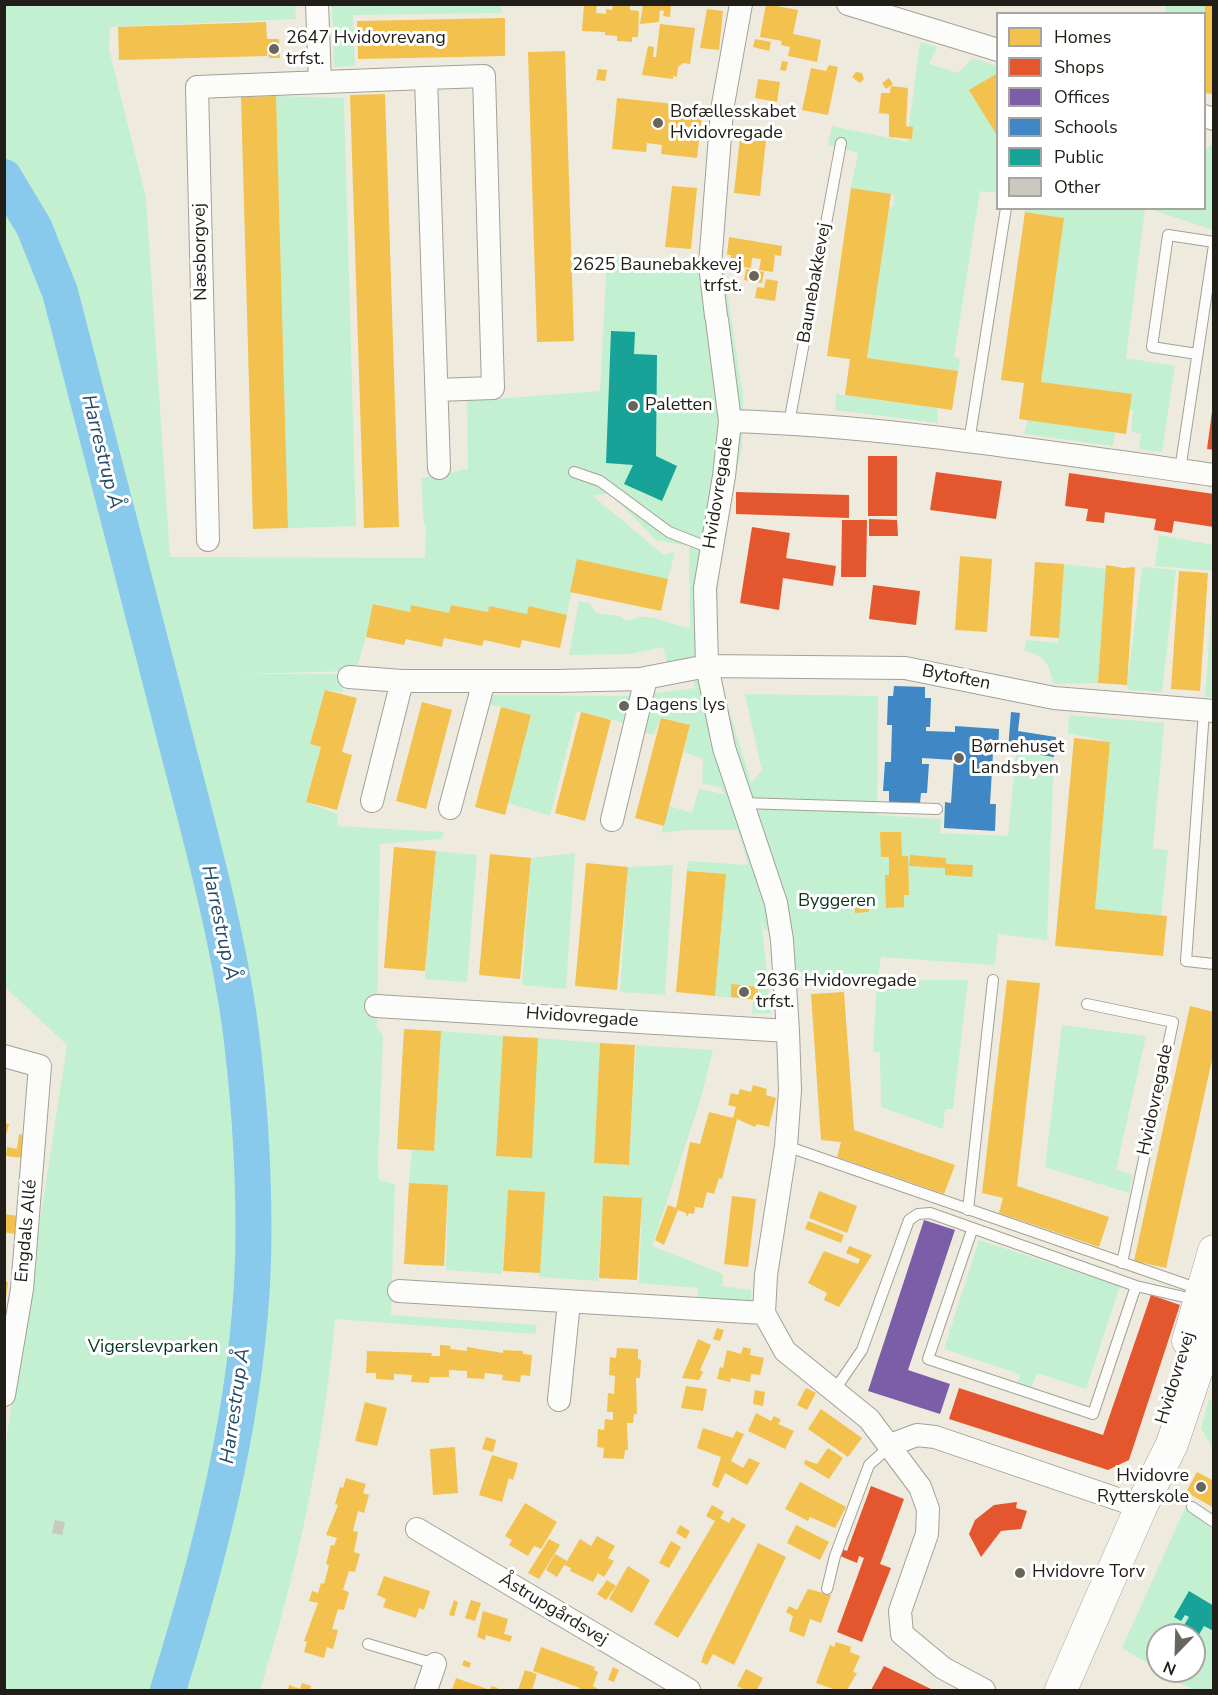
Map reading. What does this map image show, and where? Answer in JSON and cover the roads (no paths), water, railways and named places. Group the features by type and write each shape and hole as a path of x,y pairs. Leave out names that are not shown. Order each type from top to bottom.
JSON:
{"street":[{"path":"317,4 320,82"},
{"name":"Hvidovregade","path":"741,4 722,110 710,265 729,421 724,476 705,588 707,666 724,748 776,903 782,940 790,1090 786,1146 766,1275 764,1313 772,1333 785,1351 869,1419 890,1445"},
{"path":"848,4 996,49"},
{"name":"Næsborgvej","path":"208,540 197,87 484,76 493,388 437,390"},
{"path":"426,78 439,468"},
{"path":"729,421 832,425 1214,475"},
{"path":"349,677 402,681 646,678 707,666"},
{"name":"Bytoften","path":"707,666 905,668 1054,698 1209,711"},
{"path":"612,820 646,678"},
{"path":"372,801 402,681"},
{"path":"450,808 484,681"},
{"name":"Hvidovregade","path":"376,1006 788,1031"},
{"name":"Engdals Allé","path":"4,1056 40,1066 22,1289 4,1395"},
{"name":"Hvidovrevej","path":"1061,1690 1141,1507 1172,1444 1201,1352 1214,1251"},
{"path":"399,1292 764,1313"},
{"path":"559,1401 569,1302"},
{"path":"984,1690 943,1668 902,1634 900,1611 927,1534 928,1509 920,1487 890,1445 917,1435 936,1437 1141,1507"},
{"name":"Åstrupgårdsvej","path":"417,1529 689,1690"},
{"path":"426,1690 435,1664"}],"lane":[{"name":"Baunebakkevej","path":"789,423 841,143"},
{"path":"969,442 1006,210"},
{"path":"1180,471 1214,244 1168,235 1152,347 1197,354"},
{"path":"574,472 600,481 669,532 710,548"},
{"name":"Bytoften","path":"1209,711 1186,961 1214,964"},
{"path":"742,803 938,809"},
{"path":"968,1210 993,980"},
{"name":"Hvidovregade","path":"1087,1004 1173,1022 1122,1263"},
{"path":"786,1146 1122,1263 1209,1301"},
{"path":"834,1392 862,1350 909,1220 918,1214 930,1213 972,1230 1136,1286 1209,1301"},
{"path":"972,1230 928,1359 1093,1414 1136,1286"},
{"path":"827,1590 835,1556 869,1465 890,1445"},
{"path":"1192,1508 1214,1522"},
{"path":"368,1644 435,1664"}],"waterway":[{"name":"Harrestrup Å","path":"4,177 34,227 60,292 208,867 234,985 244,1054 253,1203 253,1262 244,1371 225,1479 199,1585 168,1690"}],"place":[{"name":"2647 Hvidovrevang trfst.","path":"274,49"},
{"name":"Bofællesskabet Hvidovregade","path":"658,123"},
{"name":"2625 Baunebakkevej trfst.","path":"754,276"},
{"name":"Paletten","path":"633,406"},
{"name":"Dagens lys","path":"624,706"},
{"name":"Børnehuset Landsbyen","path":"959,758"},
{"name":"2636 Hvidovregade trfst.","path":"744,992"},
{"name":"Hvidovre Rytterskole","path":"1201,1487"},
{"name":"Hvidovre Torv","path":"1020,1573"}],"park label":[{"name":"Byggeren","path":"837,902"},
{"name":"Vigerslevparken","path":"153,1348"}]}
